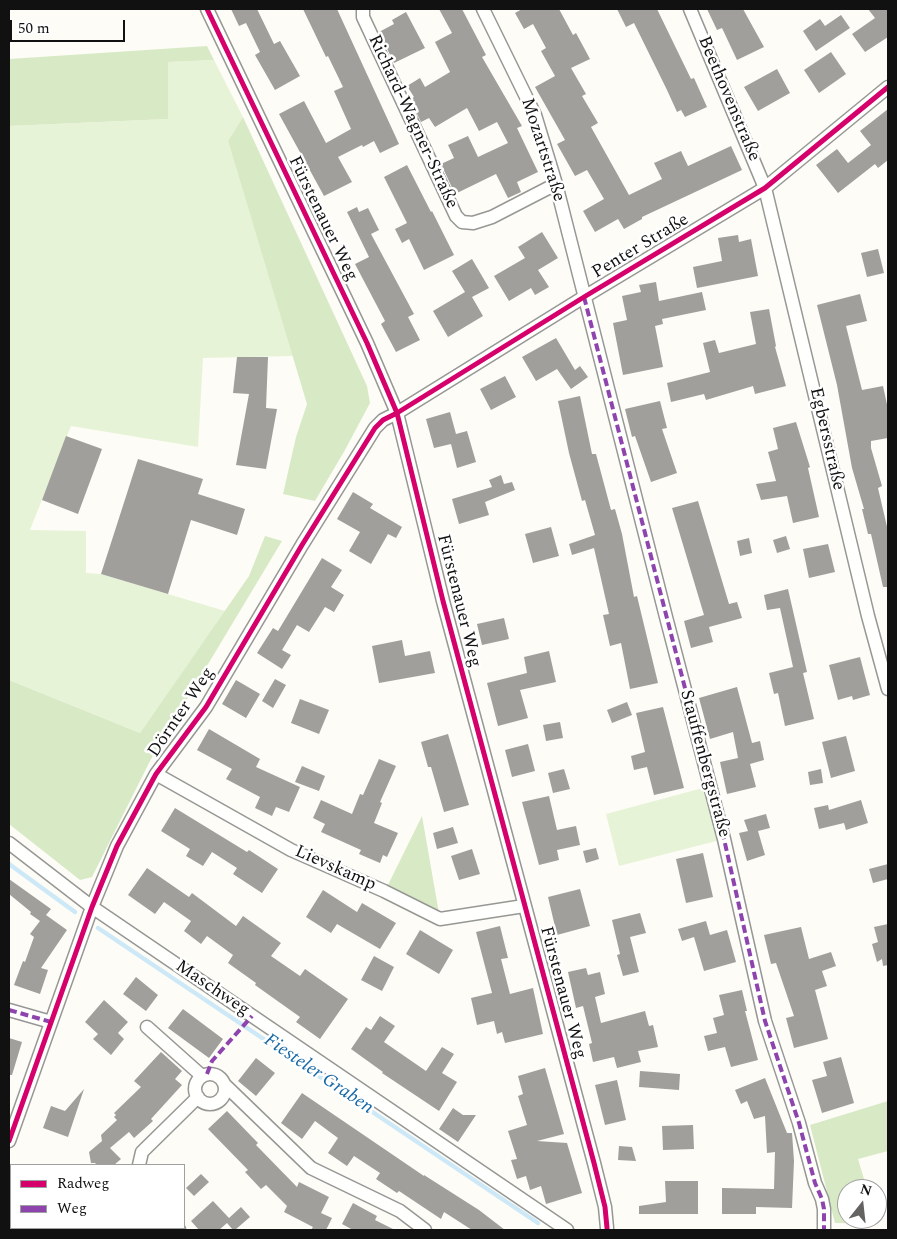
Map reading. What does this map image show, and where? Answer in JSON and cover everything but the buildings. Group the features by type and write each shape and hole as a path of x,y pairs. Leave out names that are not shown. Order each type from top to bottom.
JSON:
{"street":[{"name":"Fürstenauer Weg","path":"207,9 367,344 397,413 443,601 594,1163 609,1229"},
{"name":"Richard-Wagner-Straße","path":"363,9 363,17 456,216 462,222 473,223 492,217 556,184"},
{"name":"Mozartstraße","path":"483,9 534,115 556,184 584,297"},
{"name":"Beethovenstraße","path":"690,9 765,188"},
{"name":"Penter Straße","path":"397,413 765,188 888,87"},
{"name":"Egbersstraße","path":"765,188 865,607 888,689"},
{"name":"Stauffenbergstraße","path":"584,297 724,839 765,1021 799,1123 815,1183 822,1199 824,1230"},
{"name":"Dörnter Weg","path":"9,1141 92,906 117,846 156,774 206,707 375,428 382,420 397,413"},
{"name":"Lievskamp","path":"156,774 291,850 384,891 440,919 524,906"},
{"name":"Maschweg","path":"9,843 92,906 568,1230"},
{"path":"9,1010 51,1022"},
{"path":"147,1027 202,1076"},
{"path":"225,1085 224,1095 216,1102 206,1103 198,1097 195,1088 202,1076 207,1074 218,1076 311,1168 400,1211 425,1230"},
{"path":"139,1164 142,1152 198,1097"}],"green space":[{"path":"207,46 214,60 168,62 168,119 9,126 9,59"},
{"path":"214,60 243,117 228,141 293,356 203,358 198,447 71,426 30,530 86,531 86,573 101,574 225,611 140,733 9,680 9,126 168,119 168,62"},
{"path":"243,117 367,386 370,403 315,501 283,494 296,437 307,404 228,141"},
{"path":"265,536 282,541 151,759 92,877 80,880 9,824 9,680 140,733 249,576"},
{"path":"710,786 724,839 619,866 606,814"},
{"path":"422,816 440,919 385,891"},
{"path":"888,1101 888,1151 858,1159 864,1179 837,1179 837,1223 835,1223 810,1125"}],"waterway":[{"name":"Fiesteler Graben","path":"9,864 75,912"},
{"name":"Fiesteler Graben","path":"98,928 538,1223"}],"marked path":[{"path":"584,297 724,839 765,1021 799,1123 815,1183 822,1199 824,1230"},
{"path":"9,1010 51,1022"},
{"path":"207,1074 212,1061 252,1016"}],"cycle path":[{"path":"207,9 367,343 397,413 443,601 594,1163 605,1207 607,1228"},
{"path":"9,1141 92,907 117,846 156,774 206,707 302,545 375,428 383,420 765,188 888,87"}]}
